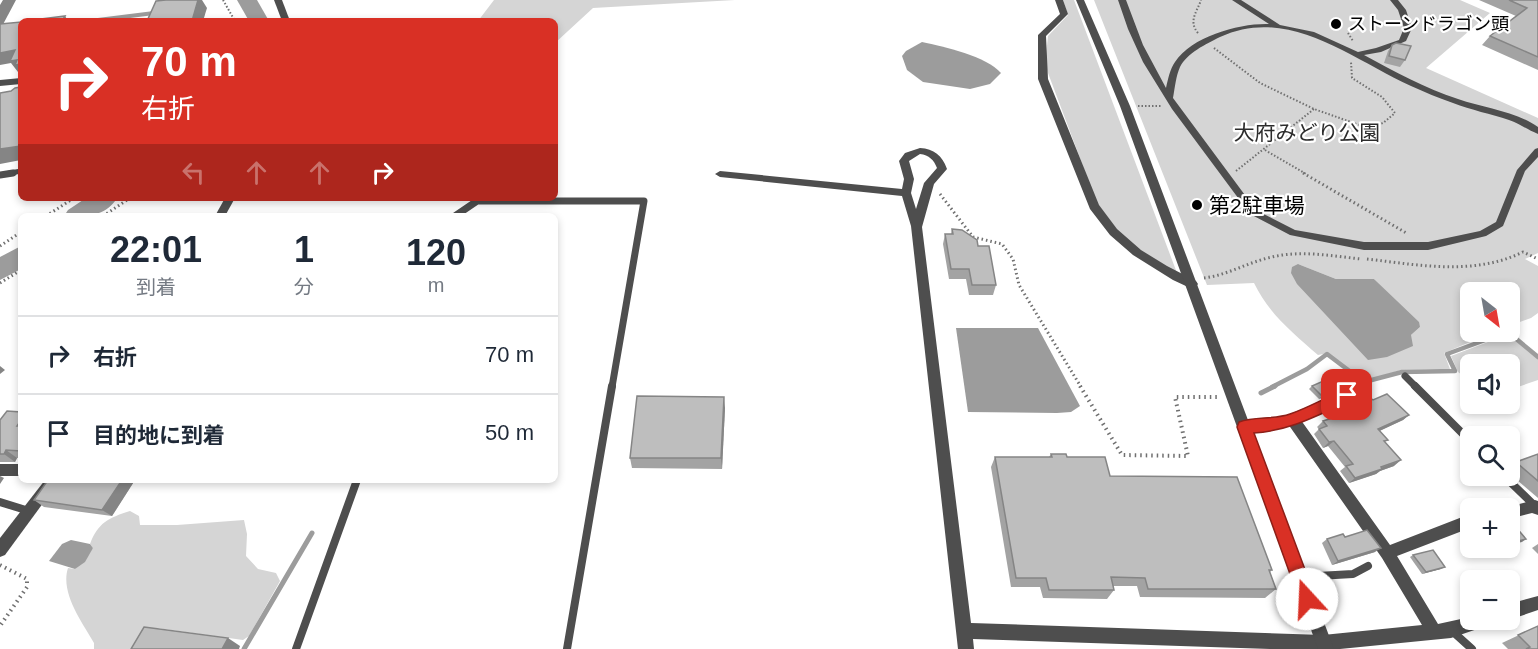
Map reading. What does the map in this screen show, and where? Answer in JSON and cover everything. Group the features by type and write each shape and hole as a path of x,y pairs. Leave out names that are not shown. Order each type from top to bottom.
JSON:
{"street":[{"path":"278,0 285,18"},
{"path":"1059,0 1064,14 1042,35 1043,79 1094,206 1104,224 1132,251 1154,266 1191,281"},
{"path":"1080,0 1125,106 1325,646"},
{"path":"1122,0 1140,45 1170,101 1253,212 1293,233 1364,246 1428,246 1478,237 1500,224 1521,170 1538,151"},
{"path":"1236,0 1279,27"},
{"path":"1355,49 1378,50 1402,40 1408,28 1402,10 1394,0"},
{"path":"1170,101 1174,68 1183,55 1235,29 1254,26 1279,27 1309,32 1355,49 1402,80 1457,102 1506,117 1538,131"},
{"path":"0,83 18,81"},
{"path":"916,226 929,183 942,169 940,160 927,152 915,152 907,156 904,161 909,179 906,193 916,226 966,649"},
{"path":"720,174 906,193"},
{"path":"1293,420 1387,553 1434,631"},
{"path":"0,470 18,470"},
{"path":"0,550 51,483"},
{"path":"1520,510 1536,508"},
{"path":"1387,553 1460,525"},
{"path":"1520,609 1538,603"},
{"path":"965,631 1145,643 1325,646 1460,627"}],"lane":[{"path":"0,175 18,172"},
{"path":"459,213 477,201 645,201 567,649"},
{"path":"1405,376 1460,431"},
{"path":"1244,427 1273,425 1293,420 1347,395"},
{"path":"296,649 356,483"},
{"path":"1514,486 1536,508"},
{"path":"0,502 29,512"},
{"path":"1299,577 1353,574 1368,566"},
{"path":"1451,630 1472,649"}],"path":[{"path":"223,0 233,18"},
{"path":"1201,0 1193,16 1194,28 1205,42 1260,83 1288,98 1368,128 1383,123 1395,113 1382,97 1352,78 1355,49 1348,33"},
{"path":"1125,106 1170,101"},
{"path":"1227,177 1265,150 1314,109"},
{"path":"1265,150 1428,246"},
{"path":"929,183 973,237 1002,244 1013,260 1019,285 1122,455 1188,456 1175,397 1233,397"},
{"path":"51,213 69,201"},
{"path":"108,213 126,201"},
{"path":"0,246 18,234"},
{"path":"1191,281 1218,277 1255,261 1279,255 1303,254 1455,267 1494,264 1523,252 1538,259"},
{"path":"0,284 18,272"},
{"path":"0,565 27,579 27,587 0,626"}],"green space":[{"path":"494,0 735,0 593,8 558,40 558,18 480,18"},
{"path":"1063,0 1074,0 1177,273 1125,240 1098,206 1045,65 1048,36 1068,15"},
{"name":"大府みどり公園","path":"1094,0 1460,0 1490,13 1426,68 1538,118 1538,253 1525,259 1538,266 1538,313 1520,322 1520,282 1460,282 1460,342 1470,342 1444,353 1450,369 1401,370 1364,381 1328,353 1318,355 1300,339 1274,314 1254,283 1207,285","holes":["1298,264 1336,279 1374,279 1420,327 1411,335"]},
{"path":"1488,342 1518,342 1538,359 1538,380 1520,386 1520,354 1460,354 1460,374 1451,356"},
{"path":"130,511 139,516 140,525 244,520 247,534 246,556 258,569 276,573 280,581 249,636 243,640 157,628 143,649 94,649 94,643 73,607 67,587 68,568 75,569 93,548 90,544 100,526"}],"shaded area":[{"path":"922,42 975,57 1001,73 990,84 970,89 923,82 907,70 902,56 906,51"},
{"path":"1298,264 1336,279 1374,279 1419,322 1420,327 1411,335 1413,346 1387,357 1368,360 1297,284 1291,273 1292,267"},
{"path":"956,328 1038,328 1080,406 1071,412 1057,413 968,412"},
{"path":"71,540 90,544 93,548 85,562 75,569 49,561 62,544"}],"building":[{"path":"198,0 193,18 148,18 156,1"},
{"path":"1509,0 1538,0 1538,57 1490,36 1527,8"},
{"path":"18,22 18,64 15,65 17,60 10,61 15,50 0,53 0,24"},
{"path":"1396,43 1411,46 1405,60 1389,56 1392,45"},
{"path":"18,88 18,146 0,149 0,93"},
{"path":"952,229 962,230 977,240 978,246 989,246 996,285 972,285 969,269 951,269 945,234 953,234"},
{"path":"1330,378 1342,388 1322,396 1312,386"},
{"path":"1387,394 1409,415 1378,429 1388,440 1384,441 1401,460 1355,478 1346,466 1353,464 1334,441 1329,442 1319,429 1327,426 1323,421 1345,414 1335,404 1355,395 1360,400 1368,396 1373,400"},
{"path":"637,396 724,397 721,458 630,458"},
{"path":"7,411 18,412 18,451 6,450 4,454 0,454 0,420"},
{"path":"1051,454 1066,454 1067,457 1105,457 1110,476 1237,477 1272,570 1269,570 1276,589 1148,589 1145,578 1111,577 1114,590 1049,590 1046,578 1016,578 995,457 1052,457"},
{"path":"1538,454 1538,481 1520,465 1520,461"},
{"path":"46,483 120,483 102,510 34,500"},
{"path":"1367,530 1381,548 1338,561 1327,539 1343,534 1345,537"},
{"path":"1520,532 1526,539 1520,541"},
{"path":"1433,550 1445,567 1426,572 1413,555"},
{"path":"1538,626 1538,649 1526,649 1530,647 1518,635"},
{"path":"144,627 228,638 222,649 131,649"}],"waterway":[{"path":"247,0 257,18"},
{"path":"114,18 154,13"},
{"path":"82,213 100,201"},
{"path":"0,270 18,258"},
{"path":"1272,387 1307,369 1327,354 1364,382 1402,372 1455,371 1447,354 1480,342"},
{"path":"1520,342 1538,357"},
{"path":"1261,393 1275,386"},
{"path":"244,649 312,533"}],"place":[{"name":"ストーンドラゴン頭","path":"1336,24"},
{"name":"第2駐車場","path":"1197,205"}],"route":[{"path":"1307,599 1244,427 1273,425 1293,420 1347,395"}]}
